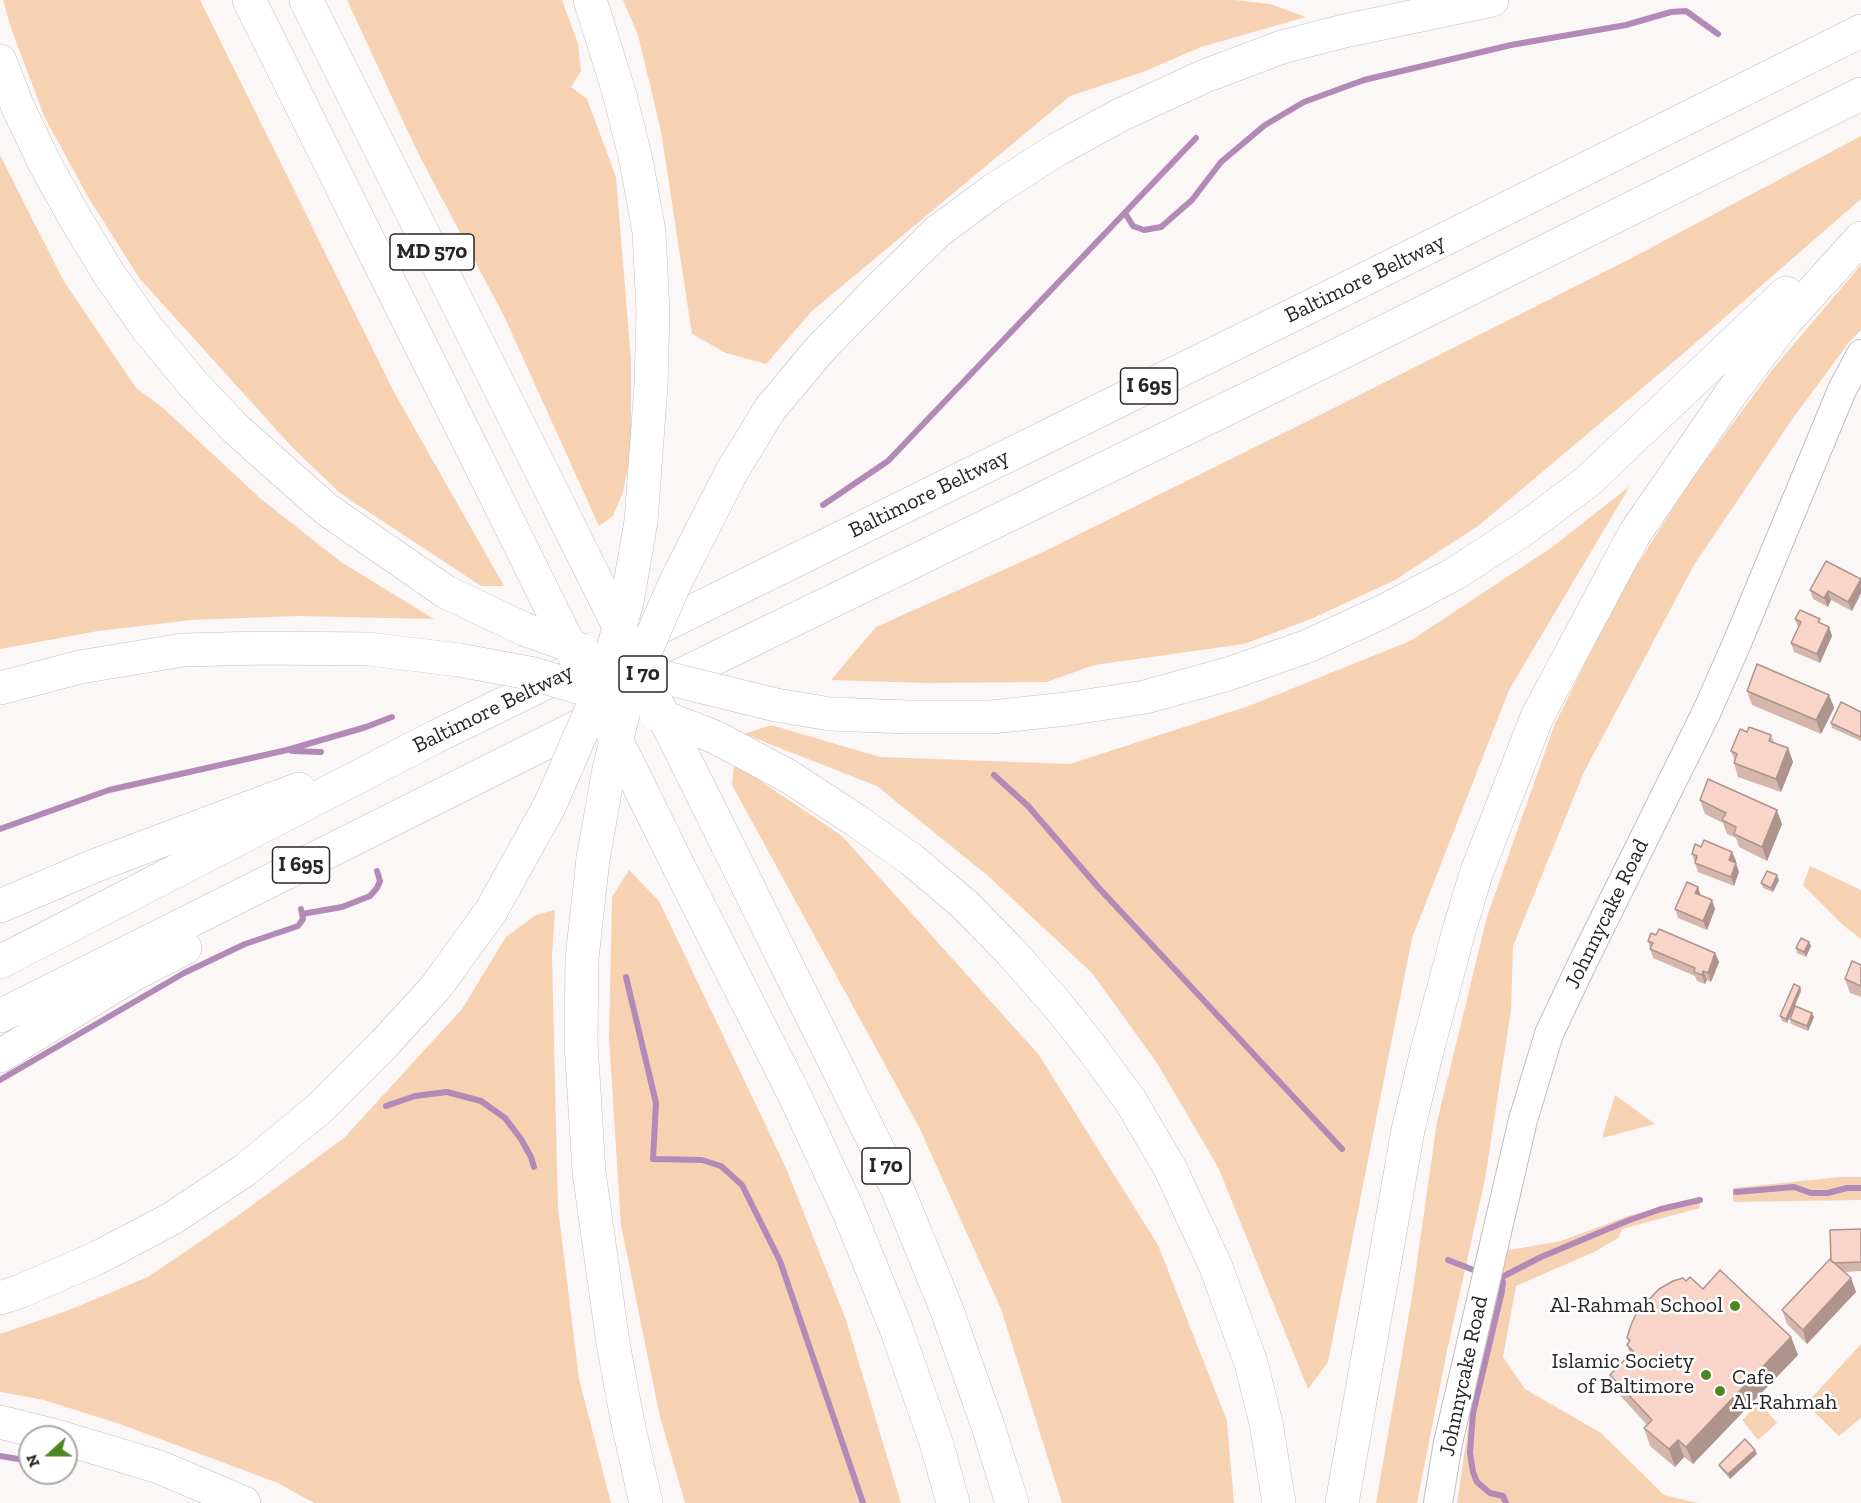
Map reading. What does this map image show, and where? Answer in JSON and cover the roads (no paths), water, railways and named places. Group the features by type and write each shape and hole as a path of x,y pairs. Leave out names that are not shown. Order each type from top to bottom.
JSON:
{"highway":[{"name":"MD 570","path":"249,0 511,527"},
{"name":"MD 570","path":"306,0 558,504"},
{"path":"0,1298 97,1258 171,1219 245,1170 320,1108 384,1044 436,987 491,911 550,805 603,685 627,603 641,521 652,374 653,312 649,232 636,160 619,92 590,0"},
{"path":"646,1503 613,1342 589,1172 581,1043 582,958 593,859 609,769 630,687 675,583 731,473 770,409 821,348 881,287 937,232 995,189 1058,149 1142,105 1205,76 1282,47 1492,0"},
{"name":"Baltimore Beltway","path":"0,962 101,912 435,737 1311,306 1861,31"},
{"path":"0,60 17,105 35,143 75,218 109,274 147,328 193,384 236,429 326,509 446,592 524,629 642,672 776,705 830,714 991,717 1067,709 1155,694 1228,674 1308,646 1384,611 1454,574 1524,529 1588,481 1861,222"},
{"name":"I 695","path":"0,1016 601,714 1333,357 1861,94"},
{"path":"1342,1503 1408,1130 1427,1051 1476,874 1537,717 1635,533 1730,394 1777,332 1861,238"},
{"name":"I 70","path":"558,504 897,1188 946,1308 988,1426 1012,1503"},
{"name":"I 70","path":"511,527 795,1096 848,1210 896,1328 937,1445 954,1503"},
{"path":"0,688 80,666 183,650 369,649 459,660 534,675 605,696 716,738 788,776 857,820 964,904 1055,1002 1130,1100 1170,1168 1216,1267 1251,1363 1266,1423 1279,1503"},
{"path":"0,1056 136,973 242,918 601,714"},
{"path":"0,906 94,866 435,737"},
{"path":"0,1422 18,1426"},
{"path":"78,1442 159,1467 244,1503"}],"street":[{"name":"Johnnycake Road","path":"1438,1503 1450,1433 1520,1130 1549,1034 1707,711 1842,390 1861,354"}],"waterway":[{"path":"1125,213 1133,226 1144,230 1161,227 1192,200 1221,162 1265,125 1304,102 1364,80 1511,45 1626,25 1671,12 1686,11 1718,34"},
{"path":"823,505 888,461 1196,138"},
{"path":"0,829 109,790 287,750 392,717"},
{"path":"292,751 321,752"},
{"path":"994,775 1028,806 1098,887 1342,1149"},
{"path":"302,914 342,907 370,896 380,881 377,871"},
{"path":"0,1080 184,973 245,944 298,926 303,919 301,909"},
{"path":"626,977 656,1103 653,1159 702,1160 721,1166 742,1185 780,1261 863,1503"},
{"path":"386,1106 415,1096 447,1092 481,1101 505,1118 521,1139 534,1167"},
{"path":"1736,1192 1794,1187 1811,1193 1828,1193 1847,1188 1861,1188"},
{"path":"1500,1278 1541,1257 1627,1221 1661,1209 1700,1200"},
{"path":"1448,1260 1476,1271"},
{"path":"1495,1277 1500,1278 1503,1282 1502,1291 1473,1413 1470,1453 1477,1482 1490,1493 1503,1496 1506,1503"},
{"path":"0,1456 18,1459"}],"place":[{"name":"Al-Rahmah School","path":"1735,1306"},
{"name":"Islamic Society of Baltimore","path":"1706,1375"},
{"name":"Cafe Al-Rahmah","path":"1720,1391"}]}
